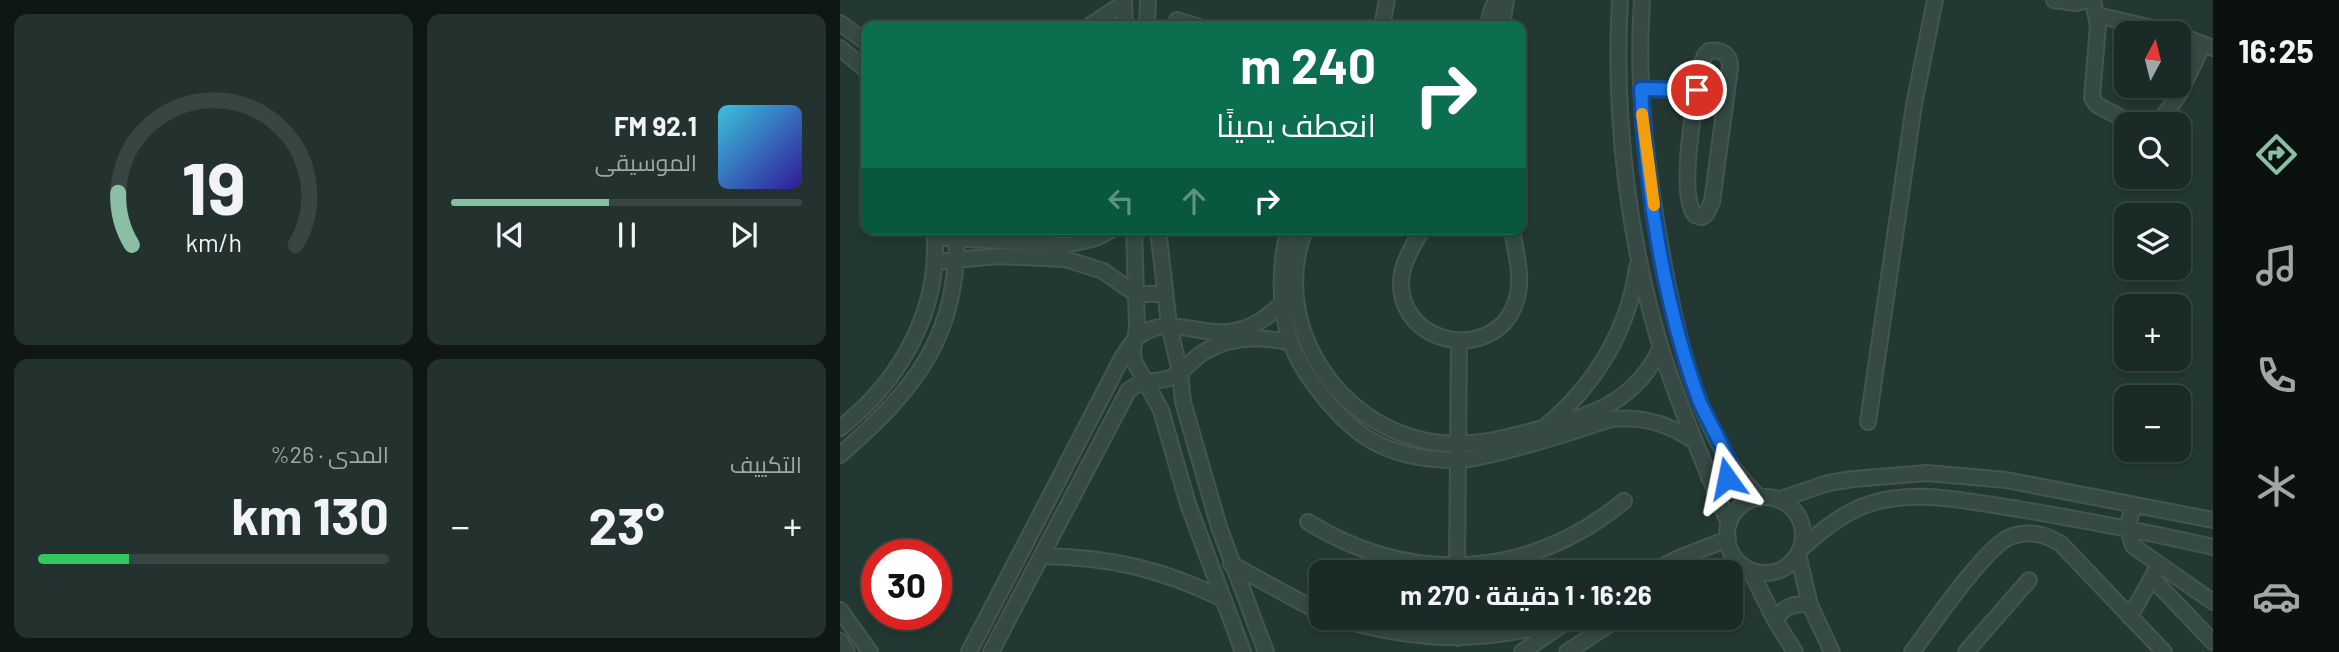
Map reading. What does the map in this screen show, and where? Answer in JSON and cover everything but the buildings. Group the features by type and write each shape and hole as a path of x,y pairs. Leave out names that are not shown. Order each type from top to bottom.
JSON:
{"street":[{"path":"1147,21 1148,0"},
{"path":"1383,21 1387,0"},
{"path":"1489,21 1496,0"},
{"path":"1503,21 1506,0"},
{"path":"1620,0 1619,109 1639,255 1649,306 1694,441 1729,524 1728,539 1732,554 1746,568 1795,652"},
{"path":"1642,0 1641,89 1647,162 1676,319 1708,422 1730,463 1760,498"},
{"path":"1868,422 1914,105 1935,0"},
{"path":"2054,0 2076,4 2091,0 2097,15 2098,32 2092,98 2097,106 2114,114"},
{"path":"1096,21 1124,2"},
{"path":"1124,2 1125,21"},
{"path":"2097,15 2122,21"},
{"path":"840,23 861,38"},
{"path":"2167,112 2208,46 2191,40"},
{"path":"840,48 861,65"},
{"path":"1715,50 1725,53 1731,62 1716,176 1710,208 1702,217 1692,211 1688,188 1697,90 1705,55 1715,50"},
{"path":"1641,89 1697,90"},
{"path":"840,428 873,399 893,375 909,349 922,321 935,262 935,235"},
{"path":"840,455 906,392 937,342 947,314 957,235"},
{"path":"967,235 1066,245 1103,235"},
{"path":"1134,235 1134,361 1161,410 1188,504 1243,652"},
{"path":"1159,235 1169,325 1180,372 1183,402 1231,564 1266,652"},
{"path":"1288,235 1282,269 1283,302 1291,343 1318,390 1346,421 1373,441 1415,456 1460,460 1528,445 1611,419 1623,418 1660,423 1694,441"},
{"path":"1304,235 1296,271 1297,304 1304,335 1323,374 1353,407 1379,424 1406,436 1458,444 1506,439 1580,417 1615,402 1643,377 1661,347"},
{"path":"1419,235 1404,265 1402,284 1406,304 1423,328 1440,337 1459,341 1471,340 1494,331 1516,303 1519,279 1513,235"},
{"path":"1542,429 1582,390 1608,352 1632,292 1639,255"},
{"path":"935,262 998,256 1065,259 1103,271 1136,294 1165,294"},
{"path":"969,652 1111,379 1135,340 1151,329 1169,325 1208,332 1234,331 1259,323 1283,302"},
{"path":"991,652 1122,398 1135,384 1144,380 1163,380 1180,372 1202,353 1233,341 1268,339 1291,343"},
{"path":"1457,560 1459,341"},
{"path":"1161,410 1183,402"},
{"path":"1709,478 1718,482 1727,478 1730,463"},
{"path":"1778,500 1853,478 1927,472 2006,480 2213,520"},
{"path":"1729,524 1741,506 1760,498 1778,500 1790,507 1799,518 1802,533 1800,551 1810,605 1832,652"},
{"path":"1743,568 1773,572 1787,566 1823,529 1867,504 1892,498 1933,498 2021,510 2099,522 2213,547"},
{"path":"2099,522 2101,498"},
{"path":"1506,560 1537,552 1592,525 1624,501"},
{"path":"2136,505 2129,517 2128,528 2133,545 2213,602"},
{"path":"2018,535 2021,510"},
{"path":"2054,539 2058,516"},
{"path":"1308,522 1342,541 1379,555 1403,560"},
{"path":"1912,652 1989,552 2002,541 2018,535 2036,534 2061,544 2164,652"},
{"path":"1675,560 1728,539"},
{"path":"1042,556 1079,556 1141,567 1189,582 1223,599"},
{"path":"1231,564 1309,606"},
{"path":"2130,617 2160,565"},
{"path":"2152,578 2213,642"},
{"path":"1966,652 2029,579"},
{"path":"1775,620 1786,608 1802,603 1810,605"},
{"path":"840,610 870,652"},
{"path":"1377,630 1427,638 1482,638 1532,630"},
{"path":"1458,630 1458,638"},
{"path":"1522,652 1554,630"},
{"path":"1573,650 1602,630"},
{"path":"840,641 847,652"}],"slow traffic":[{"path":"1642,114 1654,205"}],"route":[{"path":"1697,90 1641,89 1642,121 1657,228 1679,332 1699,400 1730,463 1727,478"}]}
